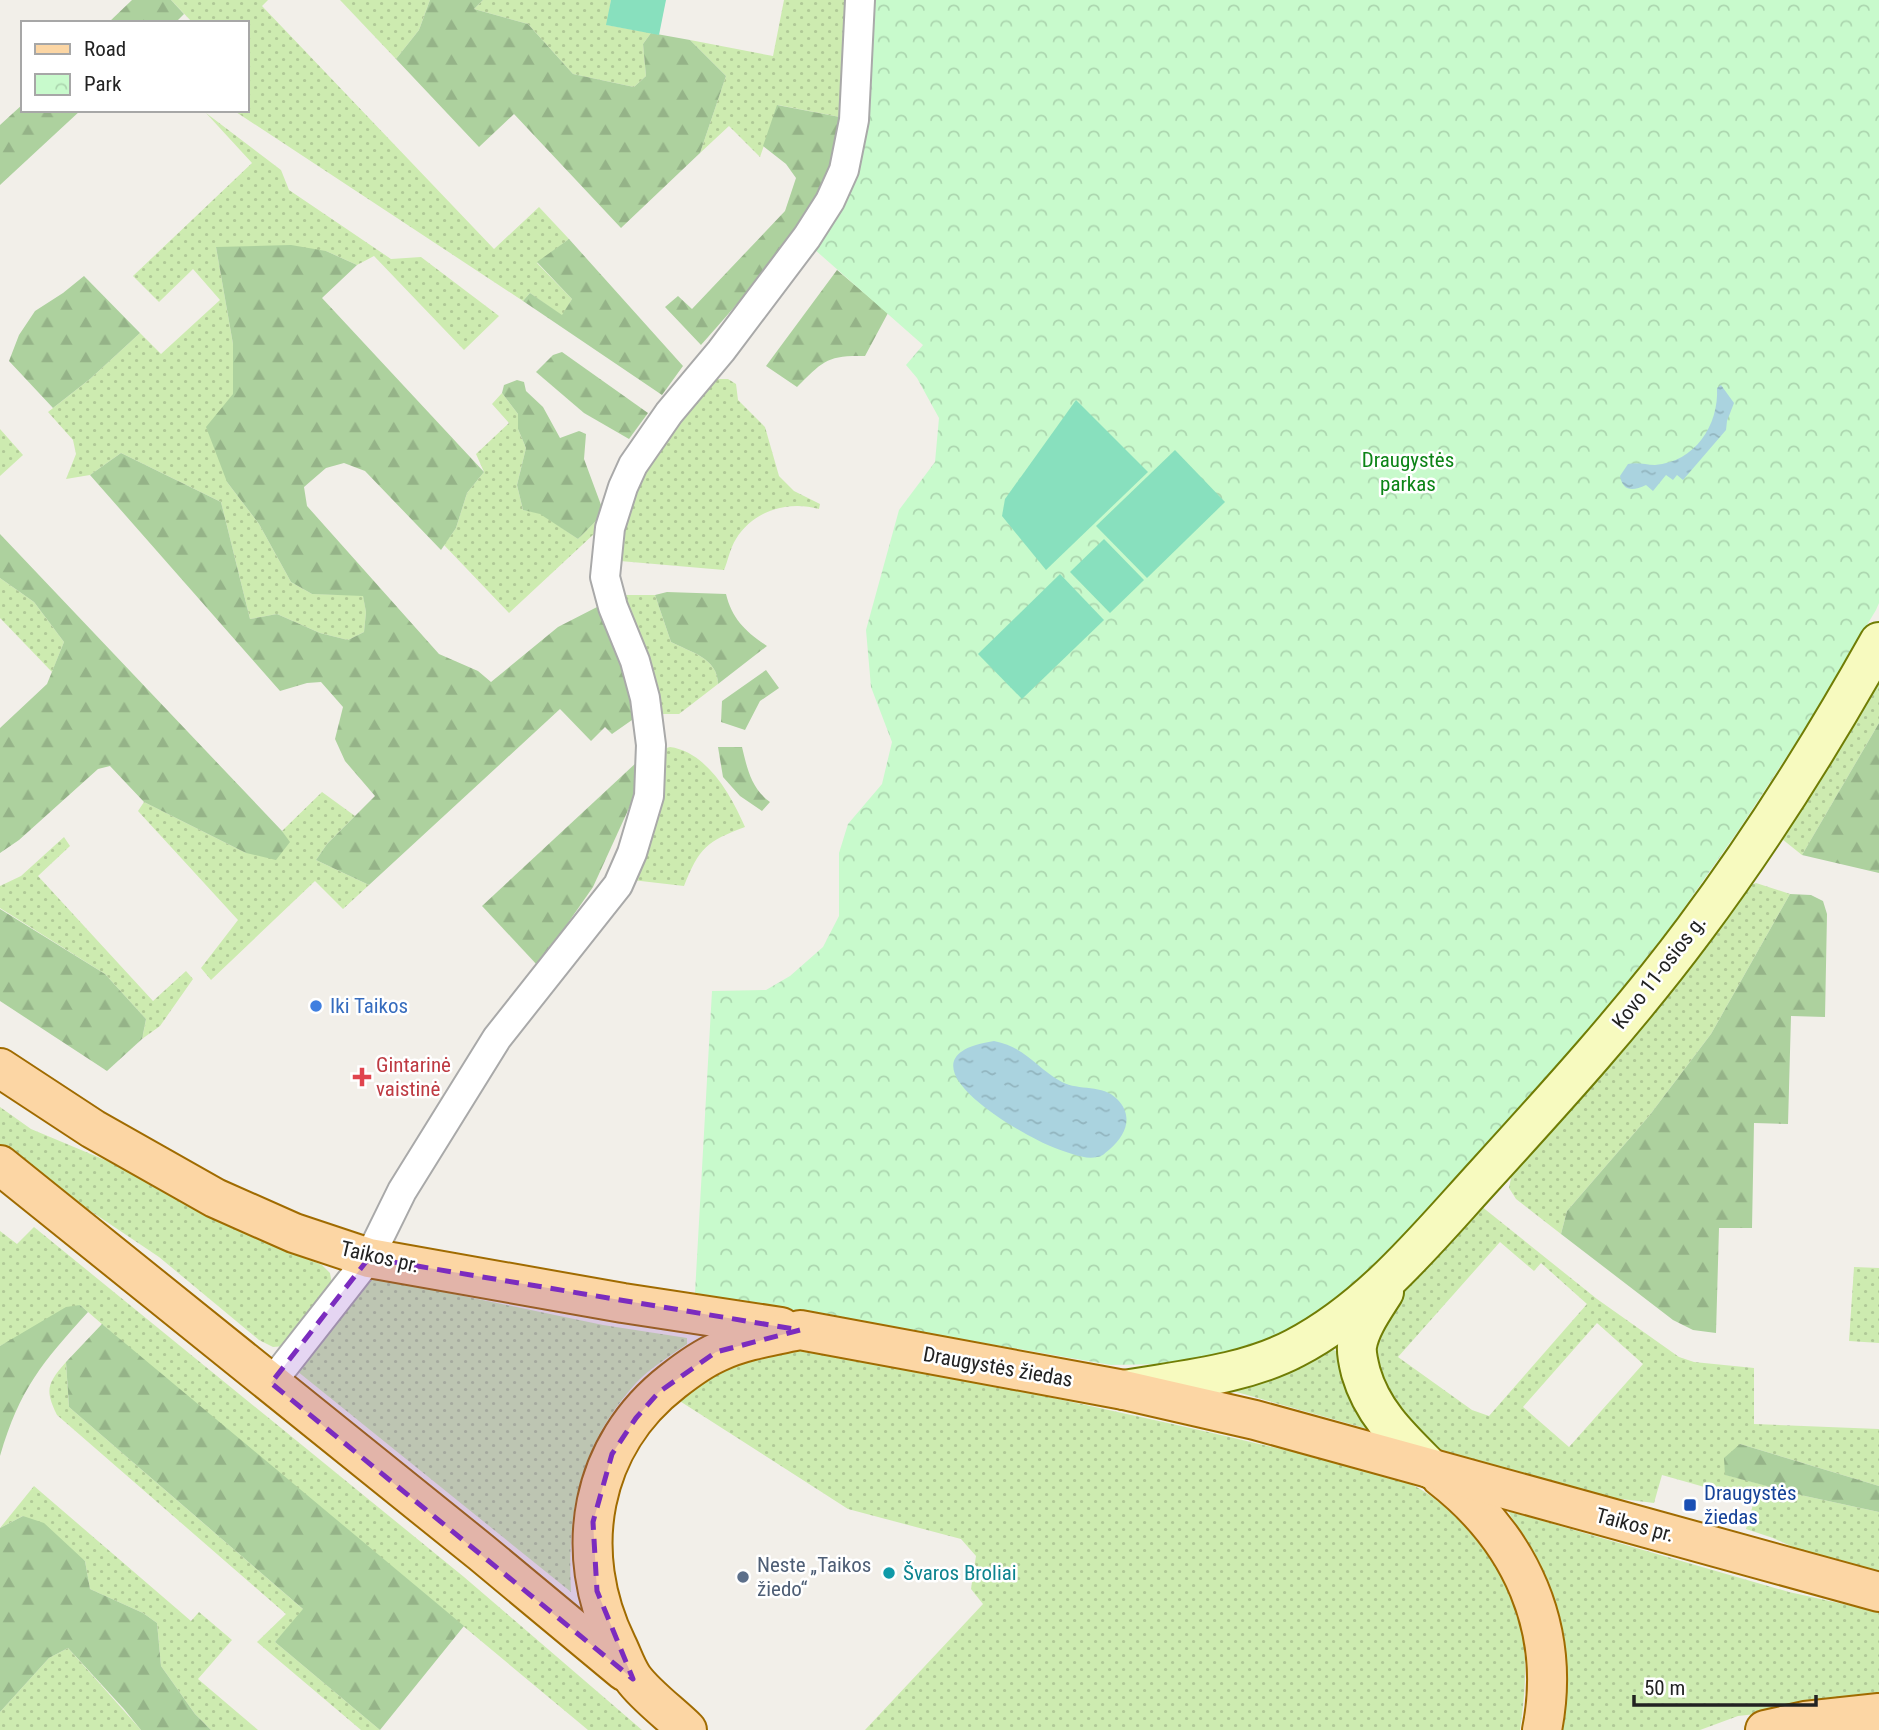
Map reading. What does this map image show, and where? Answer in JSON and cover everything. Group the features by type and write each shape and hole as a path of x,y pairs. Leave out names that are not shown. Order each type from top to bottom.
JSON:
{"main road":[{"name":"Kovo 11-osios g.","path":"1124,1390 1251,1366 1298,1347 1342,1318 1398,1270 1575,1075 1694,930 1796,784 1879,642"},
{"name":"Taikos pr.","path":"0,1068 93,1129 215,1198 295,1233 369,1258 800,1331"},
{"path":"0,1165 471,1544 633,1679"},
{"name":"Kovo 11-osios g.","path":"1398,1270 1364,1325 1357,1346 1359,1365 1368,1396 1377,1412 1431,1469"},
{"name":"Draugystės žiedas","path":"687,1730 633,1679 609,1629 597,1591 592,1553 597,1499 612,1454 636,1418 659,1392 716,1352 747,1340 800,1331 1124,1390 1255,1420 1431,1469 1480,1511 1503,1540 1525,1577 1541,1623 1548,1669 1542,1730"},
{"name":"Taikos pr.","path":"1431,1469 1879,1592"},
{"path":"1765,1730 1805,1721 1879,1713"}],"street":[{"path":"271,1383 369,1258 402,1191 497,1038 618,885 632,853 649,796 651,737 635,661 613,607 605,577 610,528 633,465 669,413 721,351 807,237 830,201 844,170 854,120 860,0"}],"highlighted area":[{"path":"369,1258 800,1330 716,1352 659,1392 636,1418 612,1454 593,1522 597,1591 633,1679 271,1383"}],"green space":[{"path":"132,0 171,0 184,14 177,21 110,21"},
{"path":"171,0 268,0 262,6 494,249 539,207 569,239 537,263 572,299 562,316 530,293 523,301 236,112 248,112 248,21 191,21"},
{"path":"340,0 430,0 419,30 396,59"},
{"path":"430,0 483,0 474,9 528,24 573,74 634,87 646,76 643,44 651,33 690,40 726,76 700,153 621,228 514,114 479,147 396,59 419,30"},
{"path":"483,0 611,0 607,25 651,33 643,44 646,76 634,87 573,74 528,24 474,9"},
{"path":"611,0 666,0 659,35 606,25"},
{"path":"784,0 851,0 845,118 778,105 760,157 729,126 700,153 726,76 690,40 773,56"},
{"name":"Draugystės parkas","path":"873,0 1879,0 1879,603 1876,610 1802,733 1740,828 1672,925 1588,1031 1363,1279 1311,1323 1255,1351 1169,1364 1111,1365 695,1293 712,991 766,990 790,976 823,947 839,916 839,853 848,824 882,784 892,742 871,687 866,630 899,510 935,462 939,418 917,378 906,365 923,345 814,249"},
{"path":"777,105 845,118 836,151 816,194 787,240 701,345 665,307 678,296 692,309 785,211 796,178 786,164 763,146"},
{"path":"21,106 21,112 79,112 0,185 0,125"},
{"path":"206,113 281,170 289,190 391,259 421,257 499,316 464,350 374,256 357,265 326,251 216,247 233,344 233,394 227,482 259,524 291,582 312,594 363,595 366,612 364,632 348,640 320,633 277,614 250,619 221,502 121,453 90,475 66,479 76,454 73,440 48,412 90,379 140,333 161,354 220,300 193,269 159,302 133,276 252,163"},
{"path":"569,239 683,366 662,395 523,301 530,293 562,315 572,299 537,262"},
{"path":"291,245 326,251 357,265 322,298 484,472 467,493 456,528 441,550 365,471 344,463 326,468 304,487 307,506 439,654 478,671 491,682 558,627 599,606 614,638 637,713 632,720 612,734 605,727 591,741 560,709 369,885 316,860 327,844 375,796 345,761 335,739 343,707 321,682 280,691 90,475 121,453 221,502 250,619 277,614 320,633 348,640 364,632 366,612 363,596 312,594 291,582 259,524 227,482 206,427 233,394 233,344 216,247"},
{"path":"837,270 888,313 865,356 827,361 797,387 766,366"},
{"path":"84,276 140,333 90,379 53,408 9,361 19,335 35,311"},
{"path":"562,352 648,413 629,439 584,413 536,372 553,355"},
{"path":"715,379 728,379 736,384 738,400 765,427 779,476 794,491 820,504 819,509 784,507 752,521 732,546 724,570 620,561 615,543 651,454"},
{"path":"517,380 524,382 526,391 543,407 560,438 579,431 586,434 584,459 604,513 578,539 540,514 523,510 517,485 526,448 518,429 518,414 502,393 504,385"},
{"path":"502,393 518,414 518,429 526,448 517,485 523,510 540,513 578,539 604,513 595,533 509,613 444,545 456,528 467,493 484,472 476,454 509,423 492,404"},
{"path":"1076,400 1148,472 1046,570 1002,516 1005,499"},
{"path":"0,429 23,455 0,476"},
{"path":"1175,450 1225,502 1147,578 1096,526"},
{"path":"0,534 282,831 290,842 276,860 246,853 144,802 110,766 98,769 19,840 0,853 0,728 47,684 64,642 34,602 0,578"},
{"path":"1104,539 1144,580 1110,613 1070,572"},
{"path":"1060,574 1104,620 1022,699 978,654"},
{"path":"0,578 34,602 64,642 52,672 0,618"},
{"path":"667,592 726,594 732,611 741,624 767,646 718,684 717,675 708,662 671,642 655,595"},
{"path":"623,595 655,595 671,642 702,657 717,675 718,684 679,714 659,714"},
{"path":"766,670 779,688 760,701 745,730 721,722 722,701"},
{"path":"1879,680 1879,723 1802,855 1782,839 1830,765"},
{"path":"1879,723 1879,873 1802,855"},
{"path":"670,747 695,757 706,766 725,789 745,827 706,848 700,854 684,886 632,880 648,853 664,797 663,749"},
{"path":"718,747 742,747 754,784 770,802 762,811 740,796 723,777"},
{"path":"637,762 635,795 593,887 538,966 482,906"},
{"path":"322,792 355,816 327,844 316,860 369,885 343,909 315,881 211,980 201,968 238,920 138,811 144,802 246,853 289,842 282,831"},
{"path":"64,837 70,846 38,876 153,1001 186,971 193,979 160,1026 142,1039 146,1019 105,974 0,908 0,886 21,876"},
{"path":"1756,883 1790,894 1711,1034 1649,1116 1567,1211 1561,1234 1516,1199 1509,1188 1512,1173 1643,1027 1748,886"},
{"path":"1790,894 1811,895 1823,901 1827,914 1825,1017 1791,1016 1788,1124 1754,1123 1752,1228 1719,1228 1716,1333 1693,1330 1673,1320 1561,1234 1567,1211 1649,1116 1711,1034"},
{"path":"0,909 105,974 146,1019 142,1039 107,1071 0,1001"},
{"path":"0,1107 31,1129 117,1165 210,1216 322,1265 330,1273 332,1284 285,1346 273,1347 259,1340 159,1257 34,1173 0,1145"},
{"path":"1481,1206 1597,1299 1679,1357 1694,1362 1754,1368 1754,1424 1879,1429 1879,1486 1740,1444 1726,1475 1879,1512 1879,1578 1840,1568 1746,1529 1754,1501 1662,1475 1654,1503 1597,1496 1431,1447 1383,1399 1373,1331 1383,1316","holes":["1500,1242 1534,1271 1541,1263 1587,1304 1489,1416 1472,1410 1398,1357","1597,1323 1643,1364 1569,1447 1523,1407"]},
{"path":"34,1227 464,1577 642,1730 588,1730 80,1305 0,1346 0,1231 17,1244"},
{"path":"1854,1267 1879,1268 1879,1343 1849,1341"},
{"path":"372,1277 603,1325 687,1338 687,1344 636,1383 601,1431 589,1455 571,1534 571,1592 297,1371"},
{"path":"80,1305 88,1312 34,1378 16,1412 0,1456 0,1346 66,1307"},
{"path":"102,1324 464,1626 380,1730 275,1642 303,1609 69,1407 66,1362"},
{"path":"806,1345 1353,1464 1412,1485 1436,1500 1465,1527 1499,1572 1510,1593 1518,1614 1525,1657 1520,1730 865,1730 983,1604 971,1589 976,1556 961,1539 848,1509 675,1398 711,1374 770,1351"},
{"path":"1325,1346 1342,1354 1348,1386 1368,1429 1233,1391 1233,1386"},
{"path":"66,1362 69,1407 304,1610 275,1642 380,1730 361,1730 257,1642 286,1614 57,1415 49,1392 55,1375"},
{"path":"1740,1444 1879,1486 1879,1512 1725,1475 1724,1458"},
{"path":"34,1486 191,1621 199,1612 232,1640 198,1679 258,1730 211,1730 195,1714 161,1666 157,1623 143,1613 90,1589 85,1561 23,1516 0,1528"},
{"path":"1508,1511 1789,1592 1879,1612 1879,1700 1738,1716 1700,1730 1562,1730 1567,1698 1565,1647 1549,1582"},
{"path":"23,1516 44,1523 85,1561 90,1589 143,1613 157,1623 161,1666 195,1714 211,1730 141,1730 68,1648 49,1658 0,1712 0,1528"},
{"path":"68,1648 141,1730 0,1730 0,1712 49,1658"}],"water":[{"path":"1721,385 1734,403 1726,430 1683,480 1677,475 1673,480 1666,475 1653,491 1646,485 1633,489 1626,487 1620,476 1628,464 1655,465 1669,462 1693,449 1709,428 1717,402 1717,388"},
{"path":"994,1041 1015,1048 1062,1082 1105,1091 1117,1099 1125,1112 1126,1125 1116,1144 1099,1157 1070,1153 1037,1140 991,1112 971,1095 957,1078 954,1062 965,1050"}],"place":[{"name":"Iki Taikos","path":"316,1006"},
{"name":"Gintarinė vaistinė","path":"362,1077"},
{"name":"Draugystės žiedas","path":"1690,1505"},
{"name":"Švaros Broliai","path":"889,1573"},
{"name":"Neste „Taikos žiedo“","path":"743,1577"}]}
